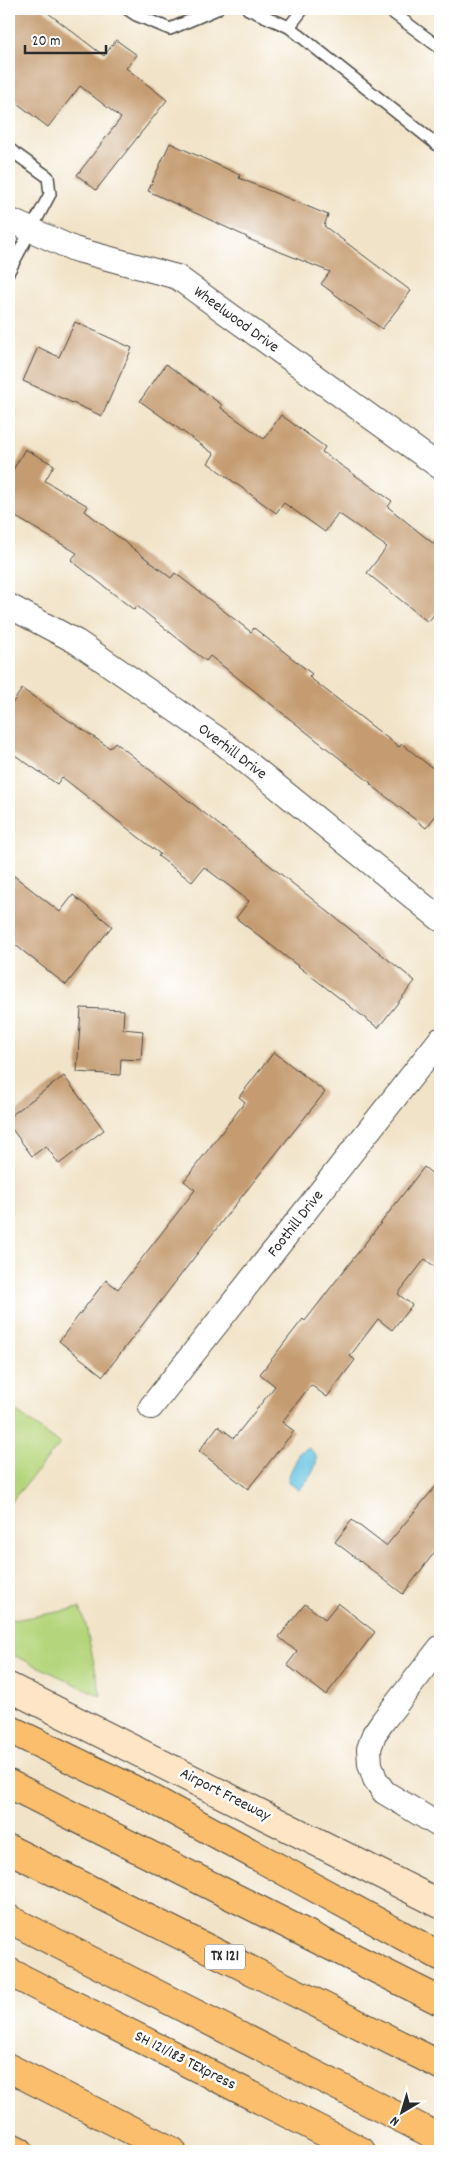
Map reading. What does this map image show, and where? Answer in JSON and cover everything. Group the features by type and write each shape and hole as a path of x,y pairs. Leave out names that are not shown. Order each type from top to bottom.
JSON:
{"highway":[{"path":"9,1729 145,1795 440,1956"},
{"path":"9,1784 440,2001"},
{"name":"TX 121","path":"9,1849 440,2065"},
{"path":"9,1919 440,2138"},
{"name":"SH 121/183 TEXpress","path":"9,1972 360,2151"},
{"path":"9,2068 172,2151"},
{"path":"9,2146 19,2151"}],"main road":[{"name":"Airport Freeway","path":"9,1687 440,1904"}],"street":[{"name":"Wheelwood Drive","path":"19,225 74,249 176,277 440,467"},
{"name":"Overhill Drive","path":"9,606 77,642 222,742 440,919"},
{"name":"Foothill Drive","path":"151,1407 440,1040"},
{"path":"440,1648 374,1734 369,1749 370,1764 375,1779 384,1792 440,1826"}],"lane":[{"path":"127,9 136,15 170,29 217,9"},
{"path":"248,9 290,27 440,147"},
{"path":"290,27 303,9"},
{"path":"388,9 440,48"},
{"path":"9,149 48,176 50,194 19,225 9,270"}],"green space":[{"path":"9,1406 60,1444 9,1504"},
{"path":"80,1608 86,1626 101,1696 9,1653 9,1617 14,1620"}],"water":[{"path":"308,1448 316,1457 316,1463 311,1475 299,1490 288,1482 288,1478 298,1453"}],"building":[{"path":"9,9 43,9 104,56 116,40 137,55 126,68 167,100 96,190 77,175 121,118 80,86 48,127 9,97"},
{"path":"170,143 240,175 239,178 328,215 324,226 411,291 382,329 321,284 330,272 246,238 148,191"},
{"path":"75,322 132,348 102,416 23,381 38,347 59,357"},
{"path":"166,364 222,405 221,408 264,439 281,415 325,447 322,452 392,501 388,507 440,549 440,607 428,622 367,573 387,547 338,513 325,532 284,503 276,513 208,463 214,454 140,401"},
{"path":"25,449 54,465 45,481 88,506 85,511 171,578 175,573 251,632 254,628 312,674 309,677 399,747 402,744 440,774 440,810 426,828 210,656 206,661 137,606 134,610 71,560 77,553 9,513 9,477"},
{"path":"22,689 110,748 115,742 415,981 378,1028 236,918 249,901 204,867 192,882 158,856 160,854 62,777 57,784 9,751 9,708"},
{"path":"9,872 60,912 73,895 112,926 66,985 9,940"},
{"path":"81,1008 124,1010 123,1029 143,1031 141,1060 121,1059 120,1075 77,1072"},
{"path":"274,1052 325,1092 103,1376 59,1341 106,1280 118,1289 195,1190 184,1181 245,1102 239,1097"},
{"path":"64,1076 104,1130 59,1164 46,1146 32,1156 9,1125 9,1117"},
{"path":"424,1167 440,1180 440,1271 425,1259 398,1294 412,1305 392,1330 378,1319 350,1356 355,1360 327,1397 311,1385 282,1422 294,1431 248,1489 199,1451 218,1426 234,1438 275,1386 260,1374 303,1319 305,1321"},
{"path":"440,1481 440,1545 403,1594 335,1542 352,1520 386,1546"},
{"path":"338,1603 375,1632 326,1695 287,1665 297,1652 279,1637 305,1604 325,1619"}]}
